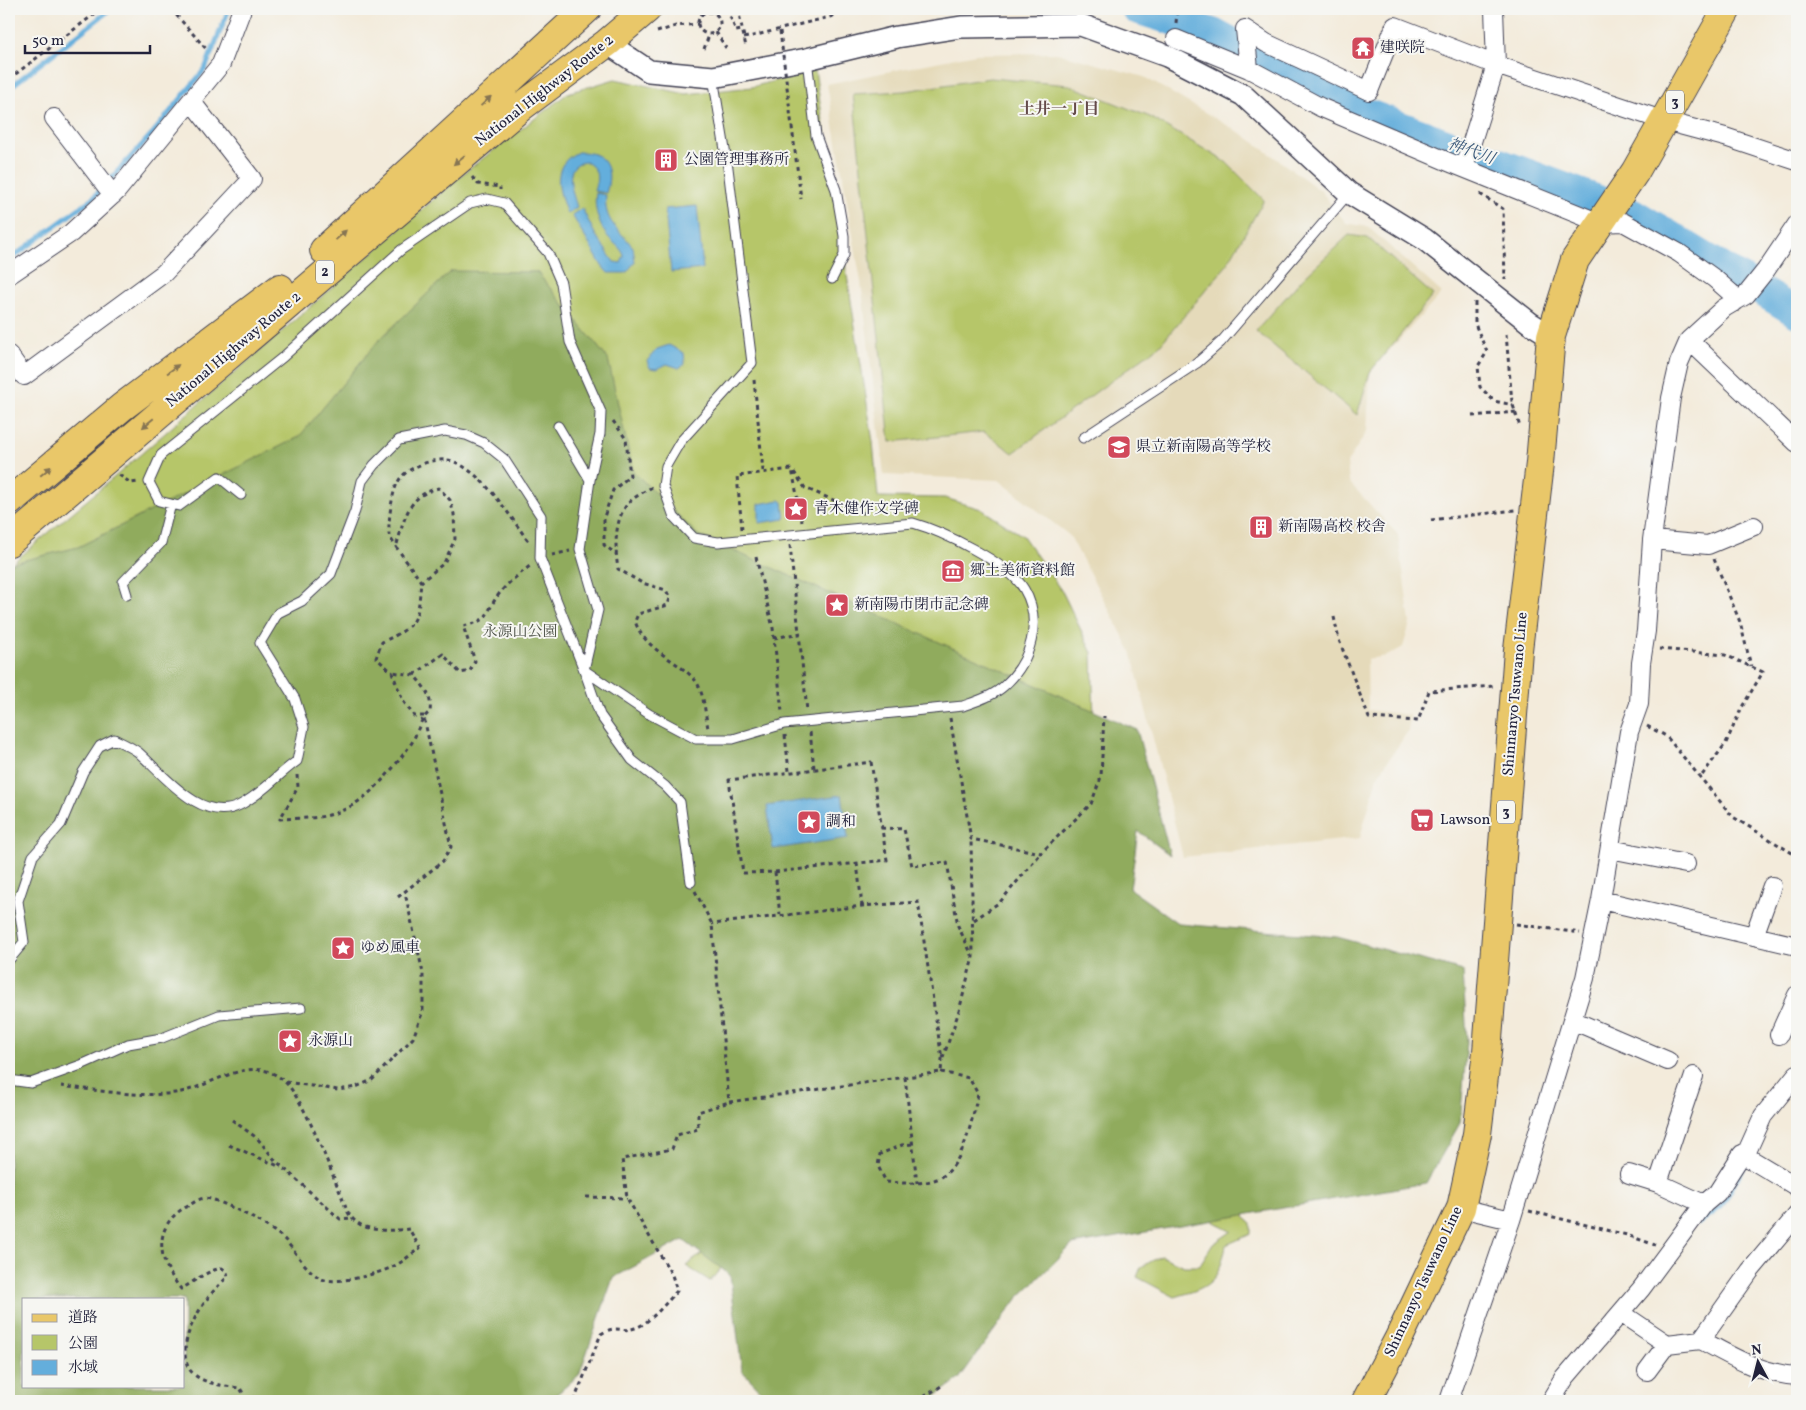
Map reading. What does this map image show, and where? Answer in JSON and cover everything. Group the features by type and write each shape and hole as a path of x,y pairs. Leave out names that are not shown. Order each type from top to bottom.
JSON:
{"main road":[{"name":"Shinnanyo Tsuwano Line","path":"1366,1401 1400,1338 1461,1208 1477,1134 1486,1052 1518,650 1540,463 1551,336 1575,260 1665,122 1727,9"},
{"path":"579,11 606,43"},
{"name":"National Highway Route 2","path":"9,502 122,407 298,275 579,11"},
{"name":"National Highway Route 2","path":"9,542 521,107 606,43 652,20"}],"street":[{"path":"9,275 71,233 113,195 220,64 242,9"},
{"path":"1464,167 1475,137 1496,65 1494,9"},
{"path":"606,43 649,71 713,76 807,59 896,37 961,27 1081,26 1167,56 1242,96 1349,193 1424,239 1530,322 1551,336"},
{"path":"1248,69 1245,29 1266,43 1369,91 1395,26 1496,65 1665,122 1724,137 1797,162"},
{"path":"1176,38 1248,69 1320,107 1464,167 1609,210 1623,222 1679,253 1741,298"},
{"path":"9,355 24,376 164,273 252,179 191,101"},
{"path":"54,118 113,195"},
{"path":"1449,1401 1512,1215 1585,978 1601,900 1629,732 1639,704 1652,540 1672,398 1679,363 1689,340 1724,308 1741,298 1766,270 1797,224"},
{"path":"1689,340 1797,443"},
{"path":"1652,540 1708,545 1754,526"},
{"path":"1610,849 1686,864"},
{"path":"1754,936 1772,886"},
{"path":"1601,900 1797,946"},
{"path":"1779,1035 1797,994"},
{"path":"1572,1020 1662,1054"},
{"path":"1745,1156 1763,1116 1797,1074"},
{"path":"1658,1183 1694,1076"},
{"path":"1550,1401 1566,1378 1621,1314 1704,1204 1717,1193 1742,1154 1797,1187"},
{"path":"1629,1174 1658,1183 1704,1204"},
{"path":"1461,1208 1512,1215"},
{"path":"1701,1340 1750,1271 1797,1215"},
{"path":"1621,1314 1667,1344 1701,1340 1750,1366 1774,1374 1797,1376"},
{"path":"1647,1371 1667,1344"}],"lane":[{"path":"807,59 816,136 836,190 844,236 844,255 832,279"},
{"path":"584,670 649,714 696,739 733,739 784,724 963,706 984,699 1004,686 1022,665 1033,639 1034,617 1024,588 1004,568 935,530 913,523 718,542 694,538 674,517 664,486 666,466 680,442 752,363 728,168 713,76"},
{"path":"1083,438 1197,363 1221,342 1349,193"},
{"path":"241,495 219,477 179,506 159,501 149,482 161,455 283,357 401,250 470,203 487,198 504,203 548,253 561,283 570,342 601,412 600,434 590,480 580,549 598,610 584,670"},
{"path":"558,426 590,480"},
{"path":"9,960 24,942 18,901 33,856 61,824 83,772 100,746 114,739 136,751 190,800 211,808 227,809 238,806 261,792 280,773 297,761 304,727 296,698 260,643 278,613 302,601 331,574 355,511 362,482 374,465 399,440 445,431 466,435 484,443 504,459 541,516 540,558 600,714 632,760 665,786 680,802 690,882"},
{"path":"127,595 124,582 161,543 171,504"},
{"path":"9,1080 31,1083 81,1065 128,1044 162,1038 219,1016 301,1008"}],"path":[{"path":"9,79 101,9"},
{"path":"171,9 220,64"},
{"path":"714,13 716,9"},
{"path":"727,9 736,31 742,30"},
{"path":"738,9 746,47"},
{"path":"744,38 780,31 834,16 836,9"},
{"path":"698,24 702,15 714,13"},
{"path":"704,49 710,35 716,32 720,25 719,18 714,13"},
{"path":"652,20 676,26 698,24"},
{"path":"698,24 703,33 710,35"},
{"path":"780,31 801,200"},
{"path":"716,32 726,48"},
{"path":"1476,192 1503,209 1506,283"},
{"path":"1474,302 1475,324 1487,352 1478,366 1480,387 1494,400 1513,405"},
{"path":"1506,334 1513,405 1523,435"},
{"path":"752,363 763,472"},
{"path":"601,412 609,415 626,438 630,476 613,490 604,517 604,545 616,554"},
{"path":"1472,416 1516,412"},
{"path":"424,716 414,716 403,701 392,672 376,658 382,642 407,630 417,618 421,582 389,535 393,499 398,481 407,471 432,462 451,461 480,481 504,508 540,558"},
{"path":"744,540 736,476 792,469"},
{"path":"792,469 805,488 871,516 884,526"},
{"path":"792,469 804,533"},
{"path":"118,474 131,482 149,482"},
{"path":"664,478 626,505 618,525 616,554 618,568 642,582 666,590 670,598 668,605 638,614 635,621 637,630 662,656 695,680 710,739"},
{"path":"396,545 405,517 415,499 427,491 439,488 450,500 456,539 444,563 421,582"},
{"path":"1431,520 1519,510"},
{"path":"789,534 814,768"},
{"path":"1708,545 1740,622 1751,666"},
{"path":"414,675 443,654 460,673 470,672 475,661 463,626 476,623 490,613 498,595 540,558 580,549"},
{"path":"756,557 774,638 789,771"},
{"path":"1334,617 1338,640 1368,718 1418,721 1429,691 1500,685"},
{"path":"774,638 800,633"},
{"path":"1643,648 1726,655 1763,672 1742,707 1726,742 1700,778"},
{"path":"297,761 298,787 280,819 326,816 349,808 375,790 412,742 424,716 430,712 429,692 414,675 392,672"},
{"path":"942,1059 959,1011 973,957 974,921 971,839 948,707"},
{"path":"398,897 443,861 451,847 424,716"},
{"path":"974,921 1000,902 1041,853 1091,804 1101,777 1104,716"},
{"path":"1634,718 1666,736 1733,817 1797,856"},
{"path":"871,762 886,860 775,872 743,873 729,780 789,771 871,762"},
{"path":"881,828 904,829 912,866 947,862 958,926 973,957"},
{"path":"971,839 1041,853"},
{"path":"857,863 862,906"},
{"path":"775,872 780,915"},
{"path":"690,882 712,924 729,1102"},
{"path":"286,1082 338,1090 356,1088 372,1080 413,1038 423,1011 423,974 405,893"},
{"path":"712,924 862,906 918,902 942,1059 941,1072"},
{"path":"1513,923 1594,935"},
{"path":"31,1083 119,1092 173,1094 196,1090 239,1071 259,1068 276,1075 286,1082 302,1107 352,1218"},
{"path":"574,1401 601,1334 610,1328 635,1328 658,1311 677,1291 672,1275 627,1198 622,1159 672,1149 676,1135 698,1129 698,1112 729,1102 941,1072 969,1078 978,1094 956,1166 938,1179 917,1184 886,1182 878,1166 880,1154 902,1145 912,1144"},
{"path":"905,1077 917,1184"},
{"path":"232,1120 257,1138 285,1168 340,1219 352,1218 374,1230 410,1229 420,1248 392,1267 352,1280 322,1279 300,1260 284,1239 221,1202 204,1198 179,1210 167,1224 162,1251 165,1264 181,1289 197,1280 209,1270 222,1268 227,1272 228,1277 217,1285 199,1309 186,1351 190,1370 201,1380 240,1388 244,1401"},
{"path":"228,1145 285,1168"},
{"path":"586,1197 627,1198"},
{"path":"1512,1215 1536,1212 1635,1237 1650,1242 1668,1252"},
{"path":"917,1401 943,1385"}],"shaded area":[{"name":"県立新南陽高等学校","path":"1057,53 1144,77 1244,135 1321,191 1346,223 1368,227 1442,293 1370,372 1367,431 1347,463 1349,482 1398,535 1410,623 1403,647 1387,656 1367,659 1368,710 1410,715 1408,731 1377,777 1360,838 1183,857 1131,651 1070,536 999,480 884,475 861,282 827,84 976,54"}],"green space":[{"name":"永源山公園","path":"815,70 873,442 878,497 945,498 981,509 1023,536 1063,593 1092,653 1095,753 9,714 9,566 118,474 464,173 568,93 615,79 686,94 752,87"},
{"path":"990,78 1069,85 1150,117 1226,162 1264,200 1226,266 1159,346 1013,453 984,432 890,442 853,94 905,91"},
{"path":"1349,235 1368,238 1433,295 1370,372 1357,415 1256,331 1302,279"},
{"name":"永源山公園","path":"451,271 537,272 608,359 633,471 698,535 1137,730 1170,855 1138,831 1130,889 1179,924 1337,937 1463,971 1467,1042 1460,1123 1426,1183 1072,1245 1017,1299 959,1379 929,1401 771,1401 742,1371 730,1275 683,1240 613,1278 579,1375 549,1401 9,1401 9,564 78,547 299,437 378,341"},
{"path":"1249,1206 1244,1217 1251,1223 1251,1234 1226,1245 1216,1275 1205,1286 1175,1297 1137,1277 1141,1267 1161,1256 1184,1266 1199,1266 1213,1244 1232,1231 1187,1208"},
{"path":"755,1229 710,1281 686,1266 709,1248"}],"water":[{"path":"578,152 595,154 601,158 608,169 608,184 606,193 594,191 597,178 595,171 586,162 578,164 571,173 571,187 577,207 567,214 559,187 560,171 569,157"},
{"path":"596,193 606,195 607,212 610,219 633,247 635,262 626,273 608,273 572,215 582,208 595,234 614,262 621,263 623,254 604,231 598,219"},
{"path":"697,206 703,269 671,272 665,209"},
{"path":"669,345 684,353 685,364 679,368 667,364 657,369 650,368 647,361 657,349"},
{"path":"780,500 783,502 785,519 759,523 759,504"},
{"path":"842,795 848,838 773,849 767,806"}],"waterway":[{"path":"9,88 111,9"},
{"path":"9,260 93,198 152,134 205,69 229,9"},
{"name":"神代川","path":"1136,9 1213,33 1352,108 1633,213 1797,313"},
{"path":"1699,1223 1721,1207 1746,1163"}],"place":[{"name":"建咲院","path":"1363,48"},
{"name":"公園管理事務所","path":"666,160"},
{"name":"県立新南陽高等学校","path":"1119,447"},
{"name":"青木健作文学碑","path":"796,509"},
{"name":"新南陽高校 校舎","path":"1261,527"},
{"name":"郷土美術資料館","path":"953,571"},
{"name":"新南陽市閉市記念碑","path":"837,605"},
{"name":"Lawson","path":"1422,820"},
{"name":"調和","path":"809,822"},
{"name":"ゆめ風車","path":"343,948"},
{"name":"永源山","path":"290,1041"}],"district":[{"name":"土井一丁目","path":"1059,110"}]}
